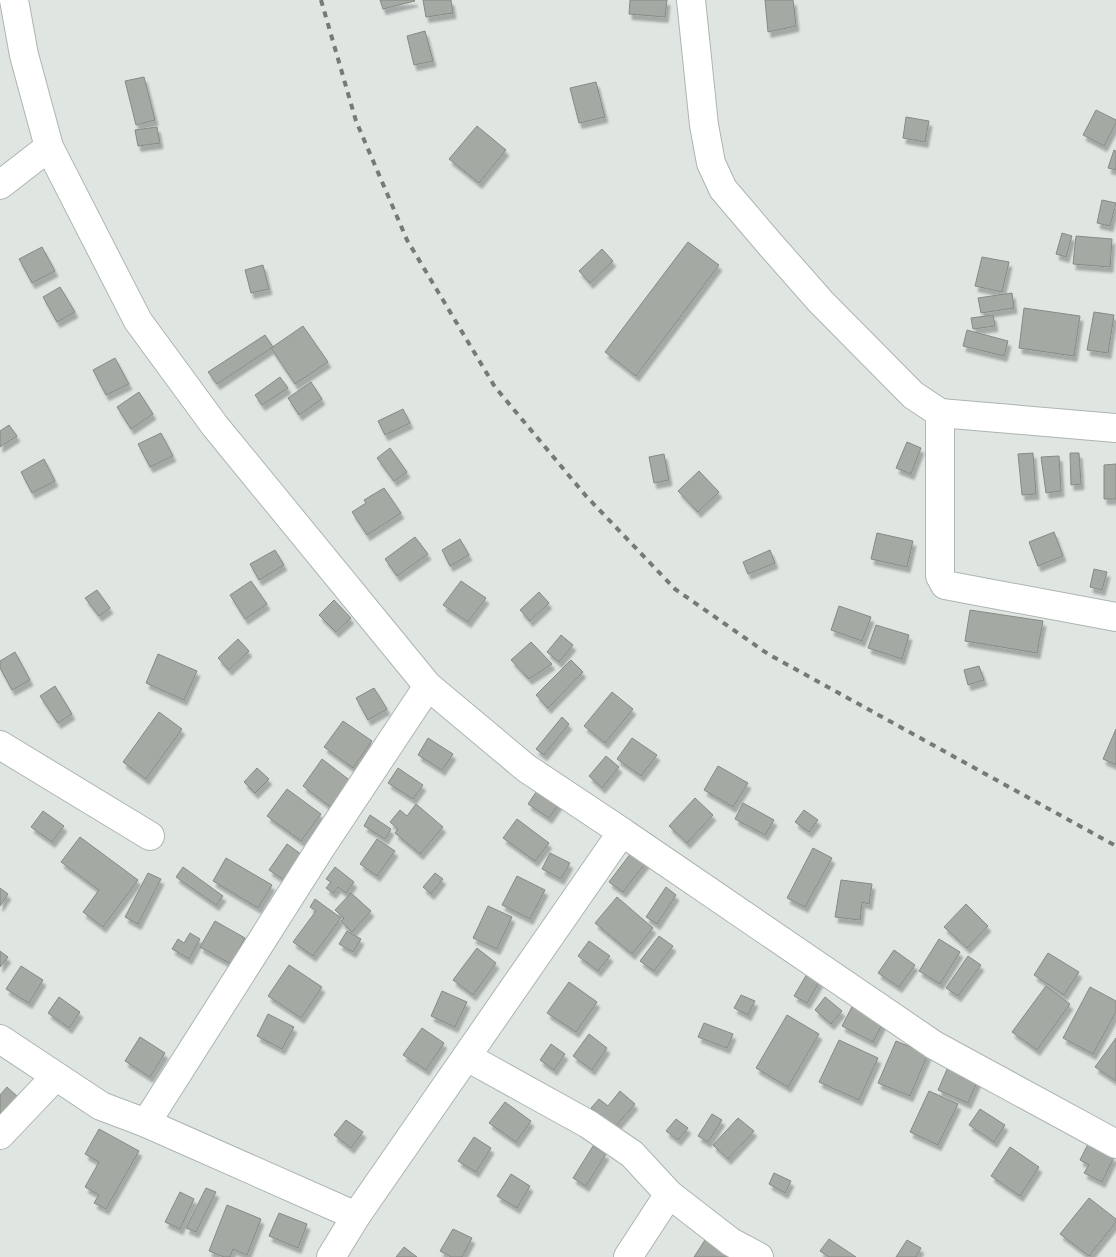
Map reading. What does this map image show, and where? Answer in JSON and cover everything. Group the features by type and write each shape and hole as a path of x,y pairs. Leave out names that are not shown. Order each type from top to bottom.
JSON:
{"street":[{"path":"14,0 24,55 49,148 138,321 215,426 428,686 526,768 934,1044 1116,1144"},
{"path":"691,0 704,125 711,163 723,189 821,302 913,395 940,413 1116,428"},
{"path":"0,185 49,148"},
{"path":"940,413 940,576 942,581 945,584 1116,617"},
{"path":"146,1123 320,849 428,686"},
{"path":"0,745 150,836"},
{"path":"331,1257 356,1216 622,832"},
{"path":"0,1039 101,1106 146,1123 356,1216"},
{"path":"467,1057 588,1124 632,1154 669,1194 731,1242 760,1257"},
{"path":"0,1135 55,1077"},
{"path":"628,1257 669,1194"}],"building":[{"path":"380,0 414,0 415,1 383,9"},
{"path":"423,0 451,0 453,13 426,17"},
{"path":"630,0 667,0 665,17 629,14"},
{"path":"765,0 793,0 796,26 768,32"},
{"path":"425,31 433,61 414,65 407,36"},
{"path":"144,77 155,120 136,125 125,81"},
{"path":"596,82 605,117 579,123 570,88"},
{"path":"1096,110 1116,120 1104,146 1083,135"},
{"path":"906,117 929,121 925,142 903,138"},
{"path":"477,126 506,150 479,183 449,159"},
{"path":"157,127 160,143 138,146 135,130"},
{"path":"1114,150 1116,151 1116,170 1108,168"},
{"path":"1102,200 1116,203 1110,226 1097,223"},
{"path":"1062,233 1072,236 1066,257 1056,254"},
{"path":"1076,236 1112,239 1110,267 1073,264"},
{"path":"688,242 719,265 636,376 605,352"},
{"path":"42,247 55,271 32,283 19,259"},
{"path":"602,249 613,261 590,283 579,271"},
{"path":"982,257 1009,262 1002,292 975,286"},
{"path":"263,265 269,289 251,293 245,270"},
{"path":"60,287 75,312 57,322 43,297"},
{"path":"1012,293 1014,308 981,313 978,298"},
{"path":"1024,308 1080,316 1074,356 1019,348"},
{"path":"1094,312 1114,315 1108,353 1087,350"},
{"path":"993,315 995,326 973,329 971,318"},
{"path":"303,326 328,362 295,384 271,348"},
{"path":"967,330 1008,341 1004,356 963,346"},
{"path":"265,335 273,347 217,384 208,372"},
{"path":"115,358 129,384 106,395 93,370"},
{"path":"280,377 288,388 262,405 255,395"},
{"path":"311,382 322,399 299,415 288,398"},
{"path":"139,392 153,414 131,429 117,407"},
{"path":"403,409 410,423 385,435 378,421"},
{"path":"9,425 17,436 0,447 0,431"},
{"path":"161,433 173,456 150,467 138,444"},
{"path":"907,442 921,448 911,474 896,468"},
{"path":"390,448 407,472 394,481 377,458"},
{"path":"1033,453 1036,494 1022,495 1018,454"},
{"path":"1070,453 1079,453 1081,484 1071,485"},
{"path":"664,454 669,480 654,483 649,457"},
{"path":"1059,456 1061,491 1046,493 1041,457"},
{"path":"44,459 55,481 32,493 21,472"},
{"path":"1116,464 1116,499 1104,499 1104,465"},
{"path":"699,471 719,492 698,512 678,491"},
{"path":"384,488 401,513 367,535 352,512 366,503 364,500"},
{"path":"1054,532 1063,556 1038,566 1029,542"},
{"path":"877,533 913,541 907,567 871,559"},
{"path":"415,537 428,554 397,576 385,559"},
{"path":"460,539 469,555 450,566 442,550"},
{"path":"275,550 284,565 259,580 250,564"},
{"path":"770,550 775,563 748,574 743,562"},
{"path":"1094,569 1107,572 1102,590 1090,587"},
{"path":"251,581 267,604 245,619 230,595"},
{"path":"461,581 486,598 468,622 443,605"},
{"path":"97,590 110,608 99,616 85,598"},
{"path":"539,592 549,603 530,621 520,610"},
{"path":"334,600 351,618 336,632 319,615"},
{"path":"839,606 871,617 862,641 831,630"},
{"path":"970,610 1043,621 1037,653 965,641"},
{"path":"876,625 909,635 902,659 868,648"},
{"path":"561,635 573,645 559,662 547,652"},
{"path":"238,639 249,651 229,670 218,658"},
{"path":"531,642 552,664 529,679 511,660"},
{"path":"15,652 30,680 12,690 0,668 0,661"},
{"path":"158,654 197,671 184,700 146,683"},
{"path":"571,660 583,672 548,708 536,695"},
{"path":"979,666 984,680 968,685 964,670"},
{"path":"55,686 72,714 58,723 40,696"},
{"path":"374,688 387,709 368,720 356,698"},
{"path":"612,692 633,709 605,743 584,726"},
{"path":"159,712 182,729 146,779 123,762"},
{"path":"562,717 569,724 544,755 536,749"},
{"path":"343,721 372,741 353,768 324,747"},
{"path":"1116,729 1116,765 1103,759"},
{"path":"428,738 453,754 442,770 418,755"},
{"path":"632,738 657,755 641,776 617,759"},
{"path":"606,756 619,767 602,788 589,776"},
{"path":"322,759 352,782 332,808 303,786"},
{"path":"718,766 748,783 733,807 704,790"},
{"path":"257,768 269,779 255,793 244,782"},
{"path":"398,768 423,785 413,799 388,783"},
{"path":"541,785 562,799 549,818 528,804"},
{"path":"287,789 321,814 301,841 267,816"},
{"path":"695,798 713,815 687,843 669,826"},
{"path":"743,803 774,820 765,835 735,819"},
{"path":"416,804 443,827 420,854 395,833 398,829 390,822 400,810 407,816"},
{"path":"804,810 818,820 809,832 795,822"},
{"path":"43,811 64,826 52,842 31,827"},
{"path":"370,815 391,829 385,839 364,826"},
{"path":"517,819 549,843 535,861 503,838"},
{"path":"80,837 138,880 103,927 83,912 99,890 61,862"},
{"path":"377,839 395,851 377,876 360,864"},
{"path":"287,844 305,857 287,882 269,870"},
{"path":"813,848 832,858 805,907 787,898"},
{"path":"634,849 648,860 623,892 609,882"},
{"path":"550,853 570,863 561,879 542,869"},
{"path":"226,858 272,885 258,908 213,881"},
{"path":"183,867 223,896 216,905 176,877"},
{"path":"335,867 354,882 346,893 338,887 333,893 326,888 331,882 326,879"},
{"path":"148,873 161,879 138,924 125,917"},
{"path":"435,873 443,879 431,894 423,887"},
{"path":"517,876 545,890 530,919 502,905"},
{"path":"841,880 872,884 869,904 862,902 860,920 835,917"},
{"path":"666,887 676,895 657,924 646,917"},
{"path":"0,888 8,894 0,906"},
{"path":"351,893 371,911 352,932 341,921 344,918 335,910"},
{"path":"617,897 653,928 632,954 595,923"},
{"path":"315,899 341,918 313,956 293,942 316,911 310,907"},
{"path":"966,904 988,926 967,948 944,927"},
{"path":"488,906 512,917 497,949 473,938"},
{"path":"215,921 245,938 231,964 200,947"},
{"path":"347,931 361,939 353,952 339,944"},
{"path":"190,933 200,939 189,959 172,949 178,939 184,943"},
{"path":"659,936 673,946 654,971 640,961"},
{"path":"939,939 960,952 940,984 919,971"},
{"path":"589,941 610,956 598,971 578,956"},
{"path":"477,948 496,963 473,995 453,980"},
{"path":"894,950 915,965 899,987 878,973"},
{"path":"0,951 8,957 0,967"},
{"path":"1048,953 1079,972 1064,995 1034,975"},
{"path":"968,956 981,965 958,996 946,988"},
{"path":"289,965 322,987 301,1018 268,996"},
{"path":"21,966 43,980 29,1003 6,989"},
{"path":"807,974 820,981 807,1003 794,996"},
{"path":"569,982 597,1002 576,1032 547,1013"},
{"path":"1046,986 1070,1004 1037,1050 1012,1032"},
{"path":"1090,987 1116,1001 1116,1012 1093,1054 1063,1038"},
{"path":"442,991 467,1002 455,1027 431,1016"},
{"path":"741,995 755,1001 748,1015 734,1008"},
{"path":"59,997 80,1012 69,1028 48,1013"},
{"path":"825,997 842,1011 831,1024 815,1010"},
{"path":"856,999 887,1015 873,1042 842,1026"},
{"path":"268,1014 294,1027 282,1049 257,1036"},
{"path":"787,1015 819,1034 788,1087 756,1068"},
{"path":"704,1023 733,1034 727,1048 698,1037"},
{"path":"422,1028 444,1043 426,1070 403,1055"},
{"path":"589,1034 607,1048 592,1070 573,1056"},
{"path":"140,1037 165,1053 150,1077 125,1061"},
{"path":"1116,1038 1116,1081 1095,1067"},
{"path":"839,1040 878,1058 859,1100 819,1082"},
{"path":"896,1041 928,1054 910,1096 878,1083"},
{"path":"551,1044 565,1054 554,1070 540,1060"},
{"path":"951,1060 981,1073 968,1103 938,1090"},
{"path":"7,1087 19,1098 0,1119 0,1095"},
{"path":"620,1091 635,1104 615,1127 591,1108 599,1099 608,1106"},
{"path":"929,1091 958,1104 938,1145 910,1132"},
{"path":"505,1102 531,1121 516,1142 489,1123"},
{"path":"980,1109 1005,1125 994,1142 969,1125"},
{"path":"712,1114 722,1120 708,1142 698,1136"},
{"path":"738,1118 754,1131 728,1159 713,1145"},
{"path":"676,1119 688,1128 678,1140 666,1131"},
{"path":"346,1120 363,1132 351,1148 334,1135"},
{"path":"99,1129 139,1151 106,1209 94,1203 99,1195 85,1187 99,1162 85,1154"},
{"path":"474,1137 491,1148 476,1172 458,1161"},
{"path":"1088,1144 1114,1157 1102,1182 1084,1173 1089,1165 1080,1160"},
{"path":"593,1146 606,1154 586,1186 573,1178"},
{"path":"1010,1147 1039,1167 1020,1196 991,1176"},
{"path":"774,1173 791,1181 785,1193 769,1184"},
{"path":"511,1174 530,1186 517,1208 497,1196"},
{"path":"206,1188 216,1192 196,1232 186,1228"},
{"path":"180,1192 194,1199 180,1229 165,1222"},
{"path":"1089,1198 1116,1219 1116,1222 1089,1256 1060,1234"},
{"path":"227,1205 261,1219 247,1255 233,1249 230,1257 224,1257 209,1251"},
{"path":"279,1213 307,1224 298,1248 269,1236"},
{"path":"453,1229 472,1238 462,1257 451,1257 440,1251"},
{"path":"829,1239 856,1257 829,1257 820,1251"},
{"path":"705,1240 733,1257 694,1257"},
{"path":"907,1240 921,1248 916,1257 896,1257"},
{"path":"404,1247 417,1257 396,1257"}],"railway":[{"path":"321,0 356,121 407,240 495,387 586,496 675,589 768,654 1116,846"}]}
